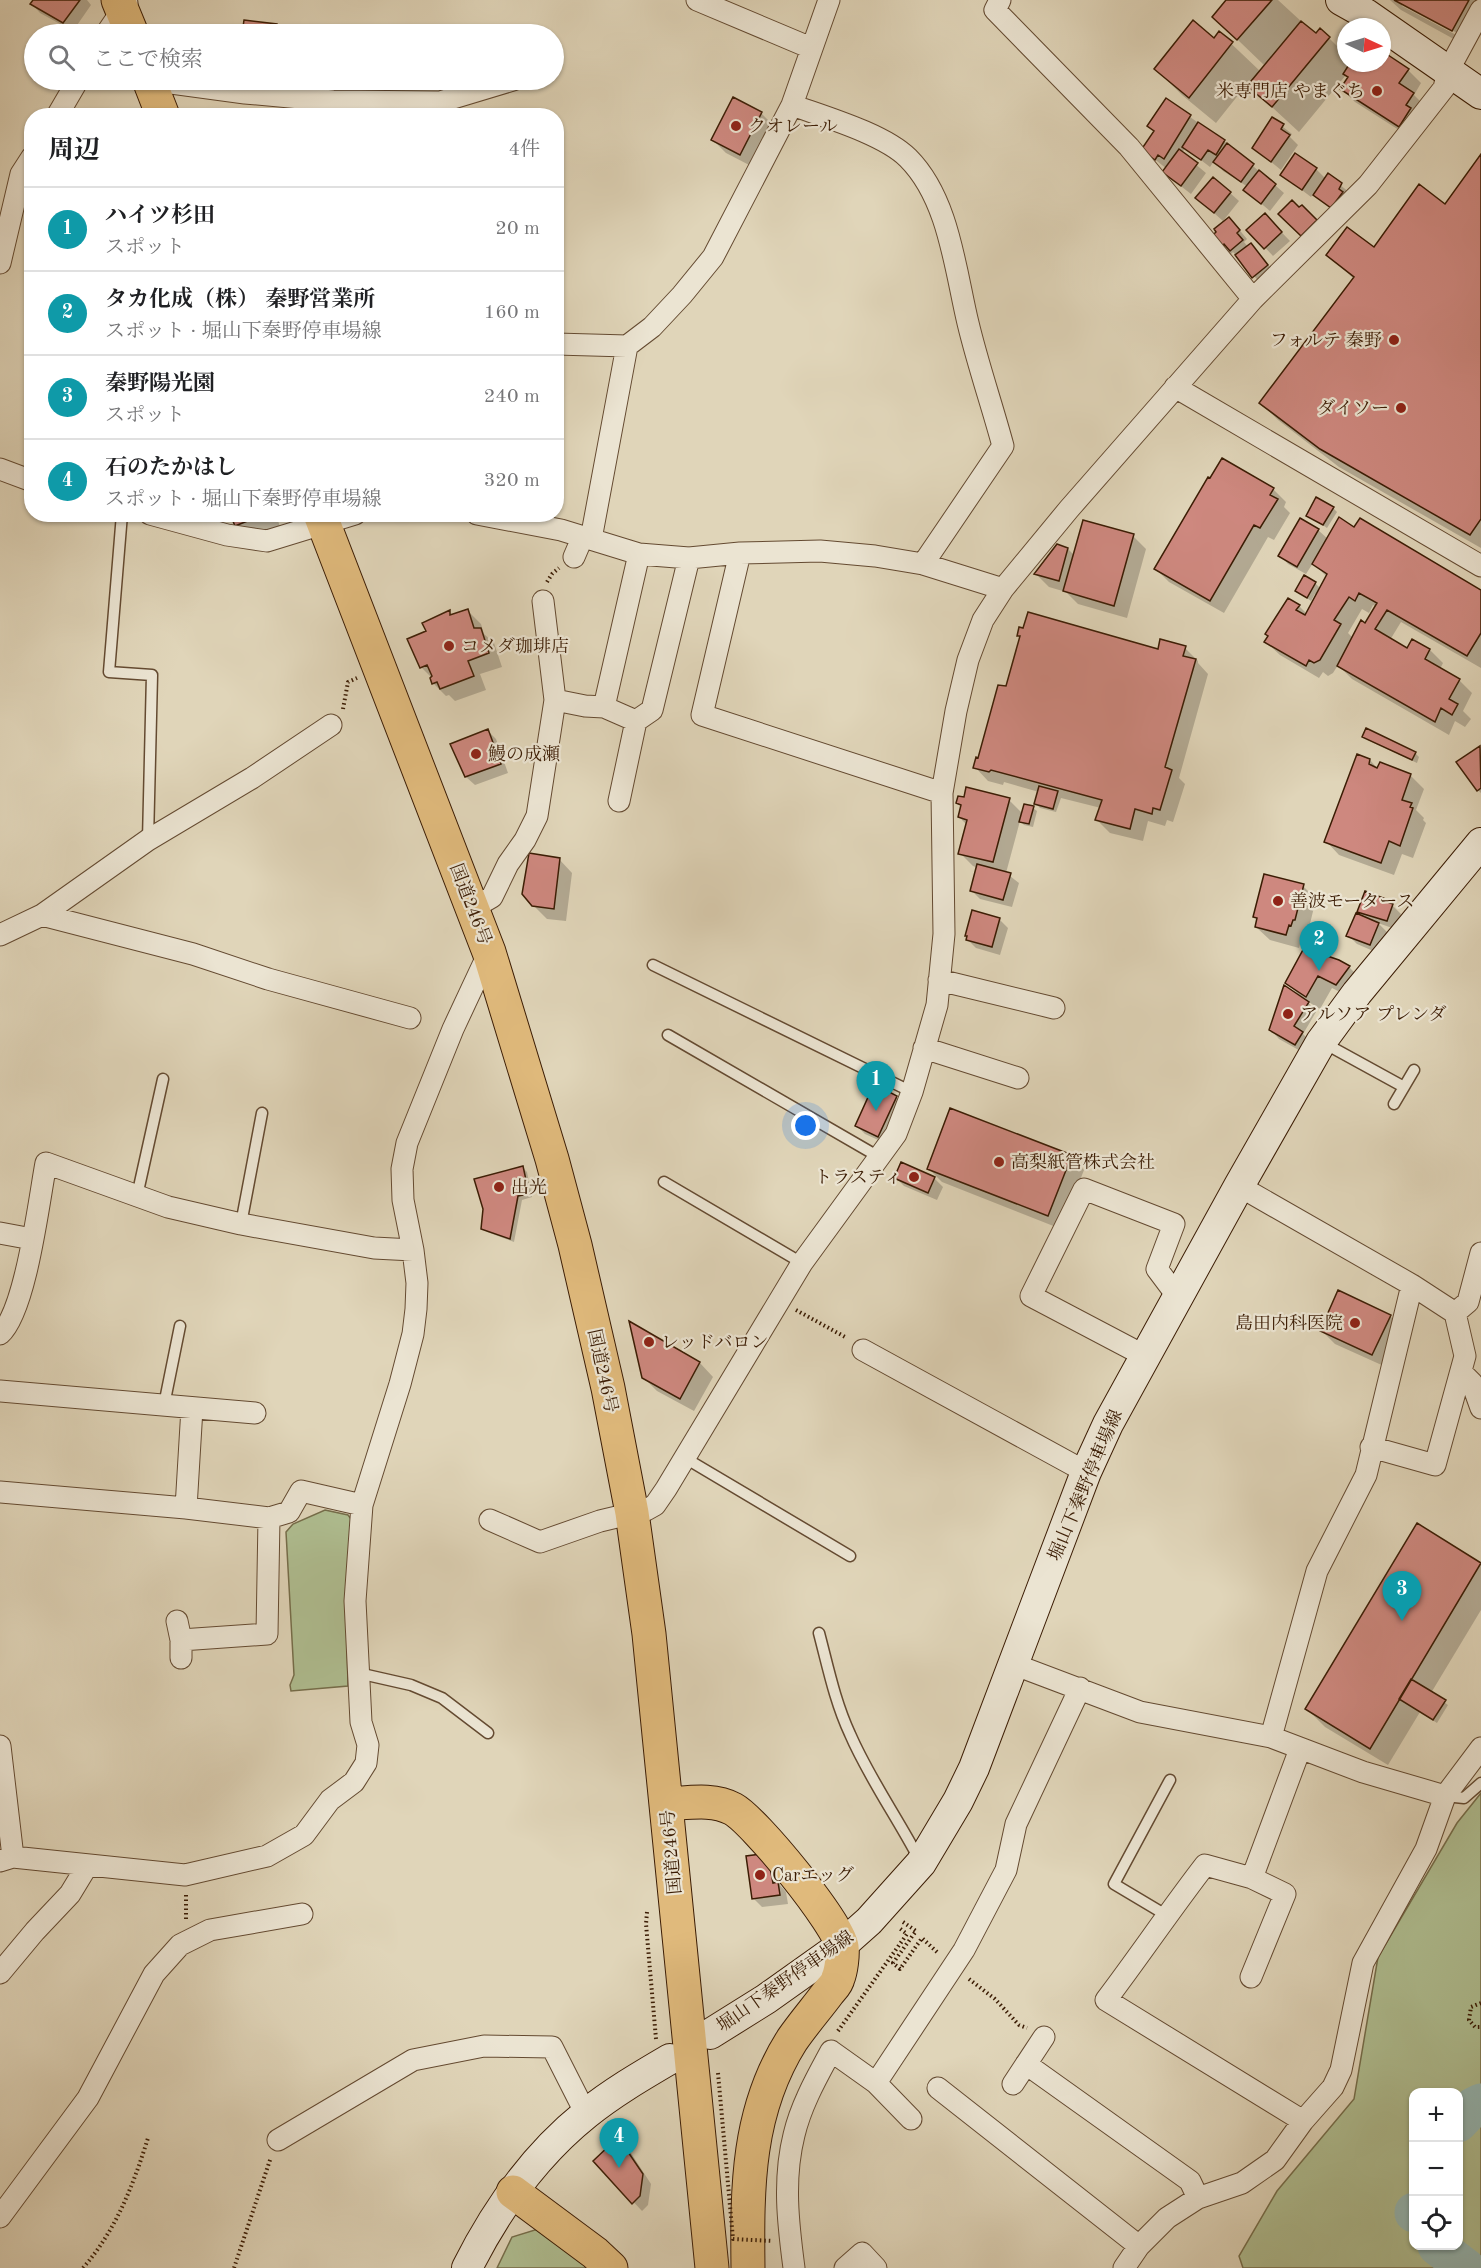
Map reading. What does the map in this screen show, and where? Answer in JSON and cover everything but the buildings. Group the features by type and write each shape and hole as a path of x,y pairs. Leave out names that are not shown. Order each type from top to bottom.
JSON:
{"highway":[{"path":"153,90 160,108"},
{"name":"国道246号","path":"323,522 489,952 549,1148 575,1245 608,1388 632,1513 649,1634 712,2268"},
{"path":"666,1804 705,1801 720,1804 733,1809 750,1821 776,1850 829,1920 842,1946 838,1979 792,2039 770,2080 752,2143 747,2226 748,2268"},
{"path":"513,2192 580,2241 611,2268"}],"main road":[{"path":"1341,0 1481,94"},
{"name":"堀山下秦野停車場線","path":"710,2034 766,1999 842,1946 869,1921 921,1863 958,1801 974,1768 1086,1472 1108,1424 1145,1356 1322,1042 1357,993 1481,843"},
{"path":"467,2268 489,2226 538,2159 586,2114 664,2054"}],"street":[{"path":"698,0 811,48"},
{"path":"564,344 627,346 652,327 713,257 792,105 829,0"},
{"path":"1000,0 996,10 1129,147 1253,299"},
{"path":"490,1520 540,1542 600,1521 646,1510 655,1505 802,1263 896,1134 912,1092 937,1005 944,934 942,793 956,711 968,660 983,620 1003,589 1069,509 1253,299 1368,185 1442,91 1448,71 1481,10"},
{"path":"62,108 72,90"},
{"path":"223,90 333,101 440,102 480,90"},
{"path":"792,105 880,140 907,156 924,176 940,211 956,261 968,323 1003,446 923,564"},
{"path":"0,263 24,169"},
{"path":"574,557 587,538 627,346"},
{"path":"1176,387 1481,566"},
{"path":"0,469 24,478"},
{"path":"179,522 227,535 267,541 314,522"},
{"path":"523,522 639,554 689,558 740,553 820,552 875,556 923,564 1003,589"},
{"path":"740,553 702,715 942,793"},
{"path":"604,707 639,554"},
{"path":"619,801 636,721 652,710 689,558"},
{"path":"473,908 492,897 508,864 525,840 537,816 555,700 543,601"},
{"path":"555,700 604,707 636,721"},
{"path":"0,935 42,915 147,840 252,778 331,725"},
{"path":"42,915 193,954 268,979 410,1017"},
{"path":"1,1752 6,1859 184,1875 267,1856 304,1835 330,1800 354,1782 366,1763 368,1744 361,1722 355,1601 362,1505 400,1384 413,1334 417,1283 403,1200 402,1170 407,1143 453,1029 489,952"},
{"path":"939,980 1054,1008"},
{"path":"924,1048 1018,1078"},
{"path":"0,1334 5,1329 19,1300 46,1163 168,1207 241,1224 374,1248 413,1250"},
{"path":"1239,1186 1412,1285 1455,1313 1465,1356 1434,1465 1371,1447"},
{"path":"1145,1356 1031,1296 1084,1189 1174,1224 1157,1269 1178,1298"},
{"path":"0,1233 32,1239"},
{"path":"1455,1313 1468,1302 1481,1253"},
{"path":"1271,1737 1317,1571 1366,1475 1412,1285"},
{"path":"859,1346 1086,1472"},
{"path":"1461,1372 1472,1383 1481,1408"},
{"path":"0,1391 255,1413"},
{"path":"186,1508 192,1408"},
{"path":"0,1492 186,1508 269,1518 289,1512 301,1491 362,1505"},
{"path":"180,1640 267,1634 269,1518"},
{"path":"1013,1664 1140,1712 1271,1737 1363,1772 1445,1796"},
{"path":"876,2083 964,1950 1006,1870 1016,1824 1080,1688"},
{"path":"1124,2268 1139,2246 1167,2218 1198,2198 1242,2183 1275,2160 1303,2121 1333,2086 1341,2070 1364,1963 1426,1848 1445,1796 1481,1748"},
{"path":"1252,1878 1300,1749"},
{"path":"1251,1977 1285,1894 1252,1878 1205,1864 1106,2000 1303,2121"},
{"path":"0,1973 70,1894 87,1866"},
{"path":"0,2217 19,2188 88,2098 154,1974 180,1945 210,1930 302,1914"},
{"path":"1013,2084 1044,2037"},
{"path":"278,2140 413,2060 484,2046 552,2047 586,2114"},
{"path":"794,2268 787,2203 788,2171 794,2133 809,2091 831,2050 876,2083 911,2119"},
{"path":"1026,2064 1190,2181 1198,2198"},
{"path":"938,2088 1139,2246"},
{"path":"846,2268 862,2253 876,2268"}],"lane":[{"path":"121,522 109,672 152,675 147,840"},
{"path":"653,965 912,1092"},
{"path":"668,1035 879,1157"},
{"path":"1322,1042 1404,1087"},
{"path":"1394,1104 1414,1070"},
{"path":"137,1196 163,1079"},
{"path":"241,1224 262,1113"},
{"path":"664,1182 802,1263"},
{"path":"164,1405 180,1326"},
{"path":"685,1458 850,1556"},
{"path":"819,1633 837,1699 849,1732 866,1769 921,1863"},
{"path":"357,1673 411,1685 442,1698 488,1733"},
{"path":"1166,1915 1114,1884 1170,1780"},
{"path":"1445,1796 1464,1798 1481,1783"}],"path":[{"path":"343,703 348,682 358,678"},
{"path":"779,1302 859,1346"},
{"path":"184,1925 188,1901 186,1887"},
{"path":"902,1922 916,1931 893,1964 900,1969 922,1938"},
{"path":"646,1924 664,2054"},
{"path":"831,2050 831,2041 907,1934 897,1927"},
{"path":"953,1966 995,1999 1019,2025 1044,2037"},
{"path":"1481,2003 1471,2007 1468,2020 1475,2027 1481,2027"},
{"path":"718,2073 733,2239 773,2241"},
{"path":"83,2268 113,2228 129,2195 148,2138"},
{"path":"234,2268 278,2140"}],"green space":[{"path":"325,1510 348,1515 354,1523 346,1601 348,1686 291,1691 290,1685 294,1675 286,1532 293,1524"},
{"path":"1481,1793 1481,2268 1243,2268 1239,2256 1277,2191 1354,2099 1378,1957 1457,1823"},
{"path":"538,2229 594,2268 497,2268 512,2237"}],"waterway":[{"path":"1463,2118 1473,2107 1481,2103"},
{"path":"1442,2250 1466,2268"}],"place":[{"name":"米専門店 やまぐち","path":"1377,91"},
{"name":"クオレール","path":"736,126"},
{"name":"フォルテ 秦野","path":"1394,340"},
{"name":"ダイソー","path":"1401,408"},
{"name":"コメダ珈琲店","path":"449,646"},
{"name":"鰻の成瀬","path":"476,754"},
{"name":"善波モータース","path":"1278,901"},
{"name":"タカ化成（株） 秦野営業所","path":"1319,971"},
{"name":"アルソア プレンダ","path":"1288,1014"},
{"name":"ハイツ杉田","path":"876,1111"},
{"name":"高梨紙管株式会社","path":"999,1162"},
{"name":"トラスティ","path":"914,1177"},
{"name":"出光","path":"499,1187"},
{"name":"島田内科医院","path":"1355,1323"},
{"name":"レッドバロン","path":"649,1342"},
{"name":"秦野陽光園","path":"1402,1621"},
{"name":"Carエッグ","path":"760,1875"},
{"name":"石のたかはし","path":"619,2168"}]}
